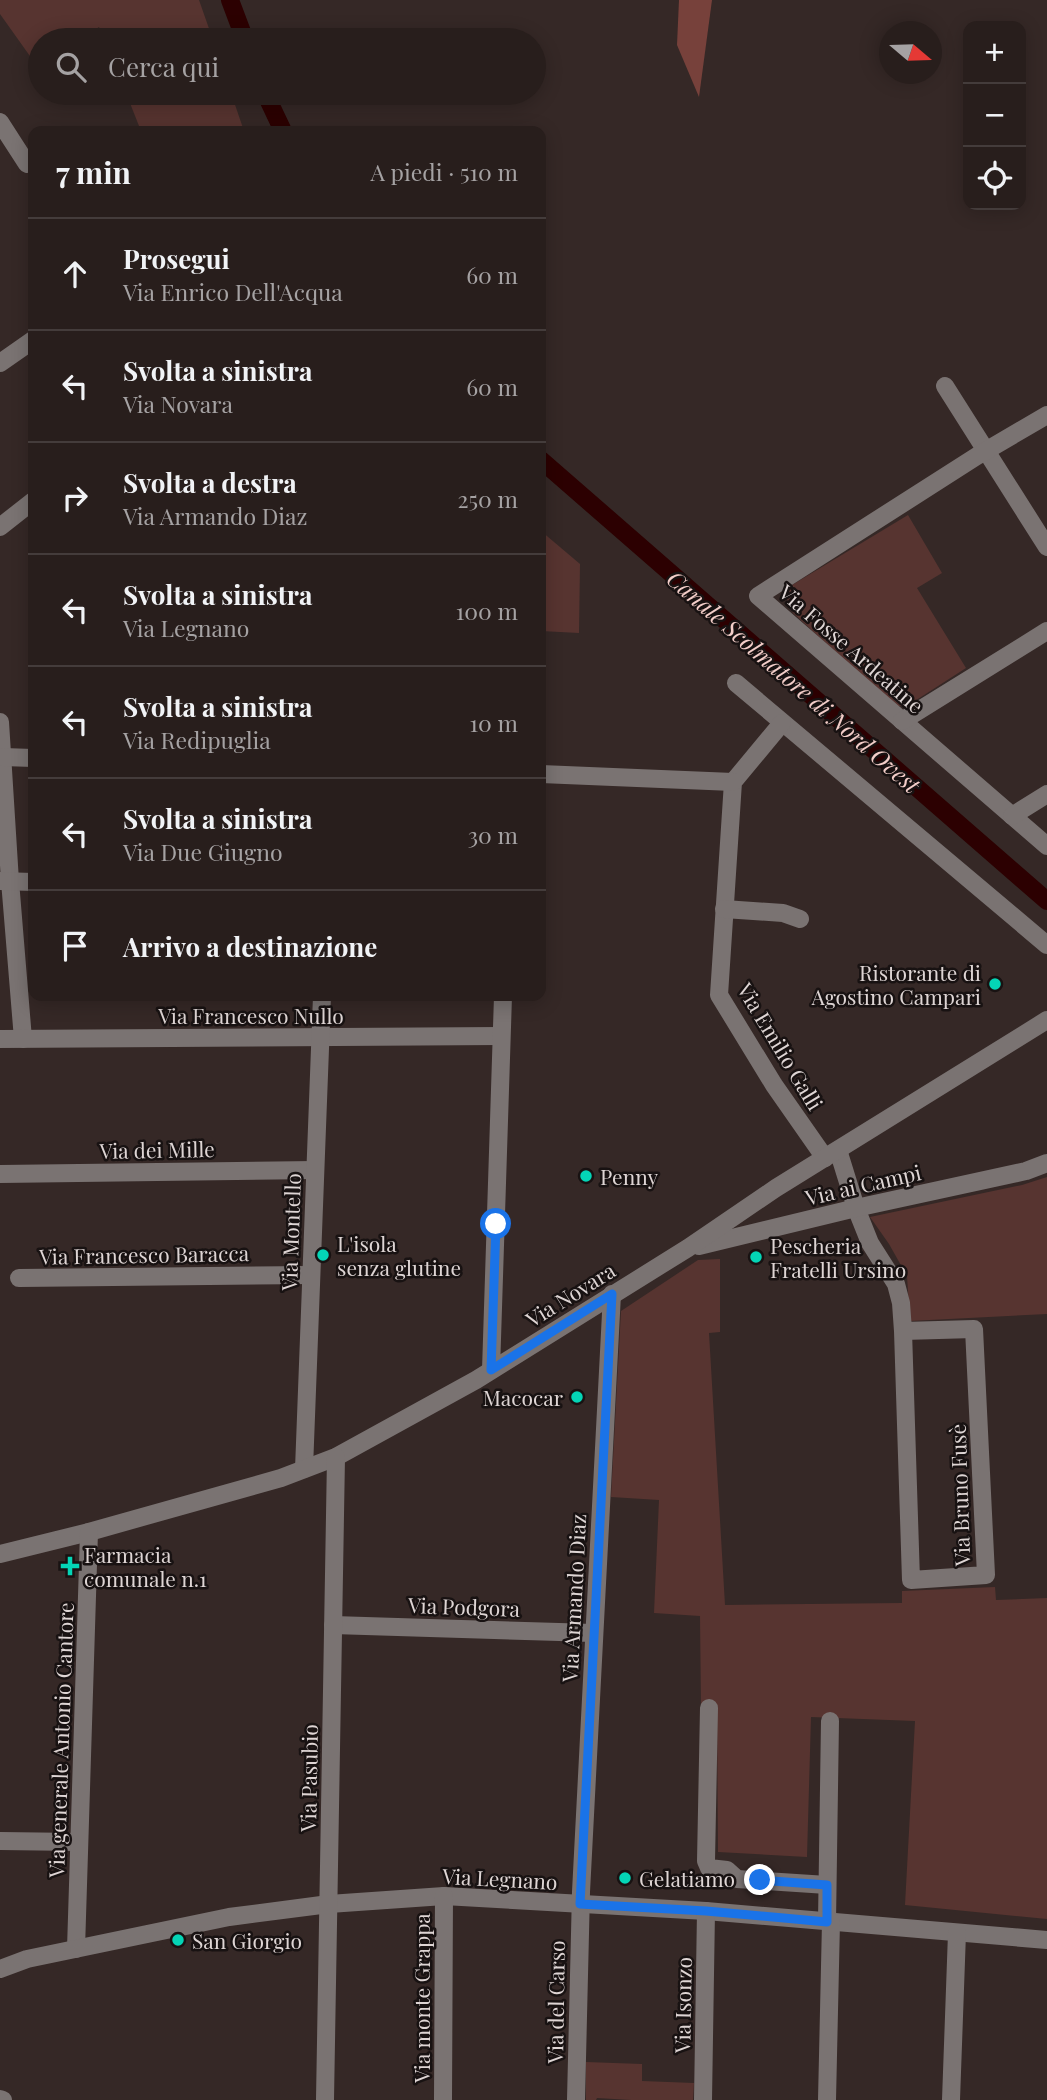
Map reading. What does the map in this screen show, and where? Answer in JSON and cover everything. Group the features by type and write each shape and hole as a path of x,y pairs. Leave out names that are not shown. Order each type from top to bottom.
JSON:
{"street":[{"path":"0,122 27,164"},
{"path":"0,363 28,343"},
{"path":"945,386 1047,547"},
{"name":"Via Fosse Ardeatine","path":"1047,415 758,596 1047,846"},
{"path":"1,524 28,505"},
{"path":"902,721 1047,631"},
{"path":"736,682 1047,945"},
{"path":"0,722 5,881 23,1039"},
{"path":"546,774 733,782 782,723"},
{"path":"3,757 28,758"},
{"name":"Via Emilio Galli","path":"733,782 719,995 774,1084 831,1154"},
{"path":"1012,816 1047,794"},
{"path":"5,881 28,882"},
{"path":"724,909 783,913 800,919"},
{"name":"Via Montello","path":"304,1469 322,1001"},
{"path":"491,1370 503,1001"},
{"name":"Via Novara","path":"0,1554 89,1532 304,1469 336,1457 491,1370 688,1248 776,1188 1047,1020"},
{"name":"Via Francesco Nullo","path":"0,1039 501,1036"},
{"name":"Via Bruno Fusè","path":"831,1154 870,1243 896,1284 901,1303 911,1580 986,1575 974,1329 904,1331"},
{"name":"Via ai Campi","path":"688,1248 1026,1171 1047,1163"},
{"name":"Via dei Mille","path":"0,1174 315,1170"},
{"name":"Via Francesco Baracca","path":"19,1278 311,1275"},
{"name":"Via Armando Diaz","path":"580,1904 612,1294"},
{"name":"Via Pasubio","path":"325,2100 336,1457"},
{"name":"Via generale Antonio Cantore","path":"76,1949 89,1532"},
{"name":"Via Podgora","path":"333,1625 593,1633"},
{"path":"709,1708 706,1861 709,1868 727,1870 737,1879 827,1885"},
{"path":"827,2100 830,1721"},
{"path":"0,1842 79,1842"},
{"name":"Via Legnano","path":"0,1969 27,1959 229,1917 329,1904 444,1896 706,1911 1047,1940"},
{"name":"Via monte Grappa","path":"443,2100 444,1896"},
{"name":"Via del Carso","path":"576,2100 580,1904"},
{"name":"Via Isonzo","path":"703,2100 706,1911"},
{"path":"951,2100 957,1933"}],"shaded area":[{"path":"0,0 199,0 209,28 28,28 28,53 0,14"},
{"path":"679,0 712,0 699,97 677,45"},
{"path":"131,105 235,105 242,126 139,126"},
{"path":"908,515 942,573 917,588 966,668 907,706 896,706 793,613 786,597 792,585"},
{"path":"546,535 580,564 579,633 546,631"},
{"path":"1047,1177 1047,1314 910,1321 907,1276 870,1217 1022,1185"},
{"path":"720,1259 720,1332 709,1333 725,1605 902,1603 902,1591 995,1587 996,1600 1047,1598 1047,1919 905,1905 915,1721 811,1717 807,1857 718,1852 717,1708 701,1708 700,1616 654,1613 659,1500 611,1497 621,1311 698,1260"},
{"path":"586,2062 642,2064 642,2081 694,2083 693,2100 586,2100"}],"waterway":[{"name":"Canale Scolmatore di Nord Ovest","path":"230,0 240,28"},
{"name":"Canale Scolmatore di Nord Ovest","path":"271,105 281,126"},
{"name":"Canale Scolmatore di Nord Ovest","path":"546,464 1047,901"}],"place":[{"name":"Ristorante di Agostino Campari","path":"995,984"},
{"name":"Penny","path":"586,1176"},
{"name":"L'isola senza glutine","path":"323,1255"},
{"name":"Pescheria Fratelli Ursino","path":"756,1257"},
{"name":"Macocar","path":"577,1397"},
{"name":"Farmacia comunale n.1","path":"70,1566"},
{"name":"Gelatiamo","path":"625,1878"},
{"name":"San Giorgio","path":"178,1940"}],"route":[{"path":"496,1224 491,1370 612,1294 580,1904 706,1911 827,1922 827,1885 760,1880"}]}
